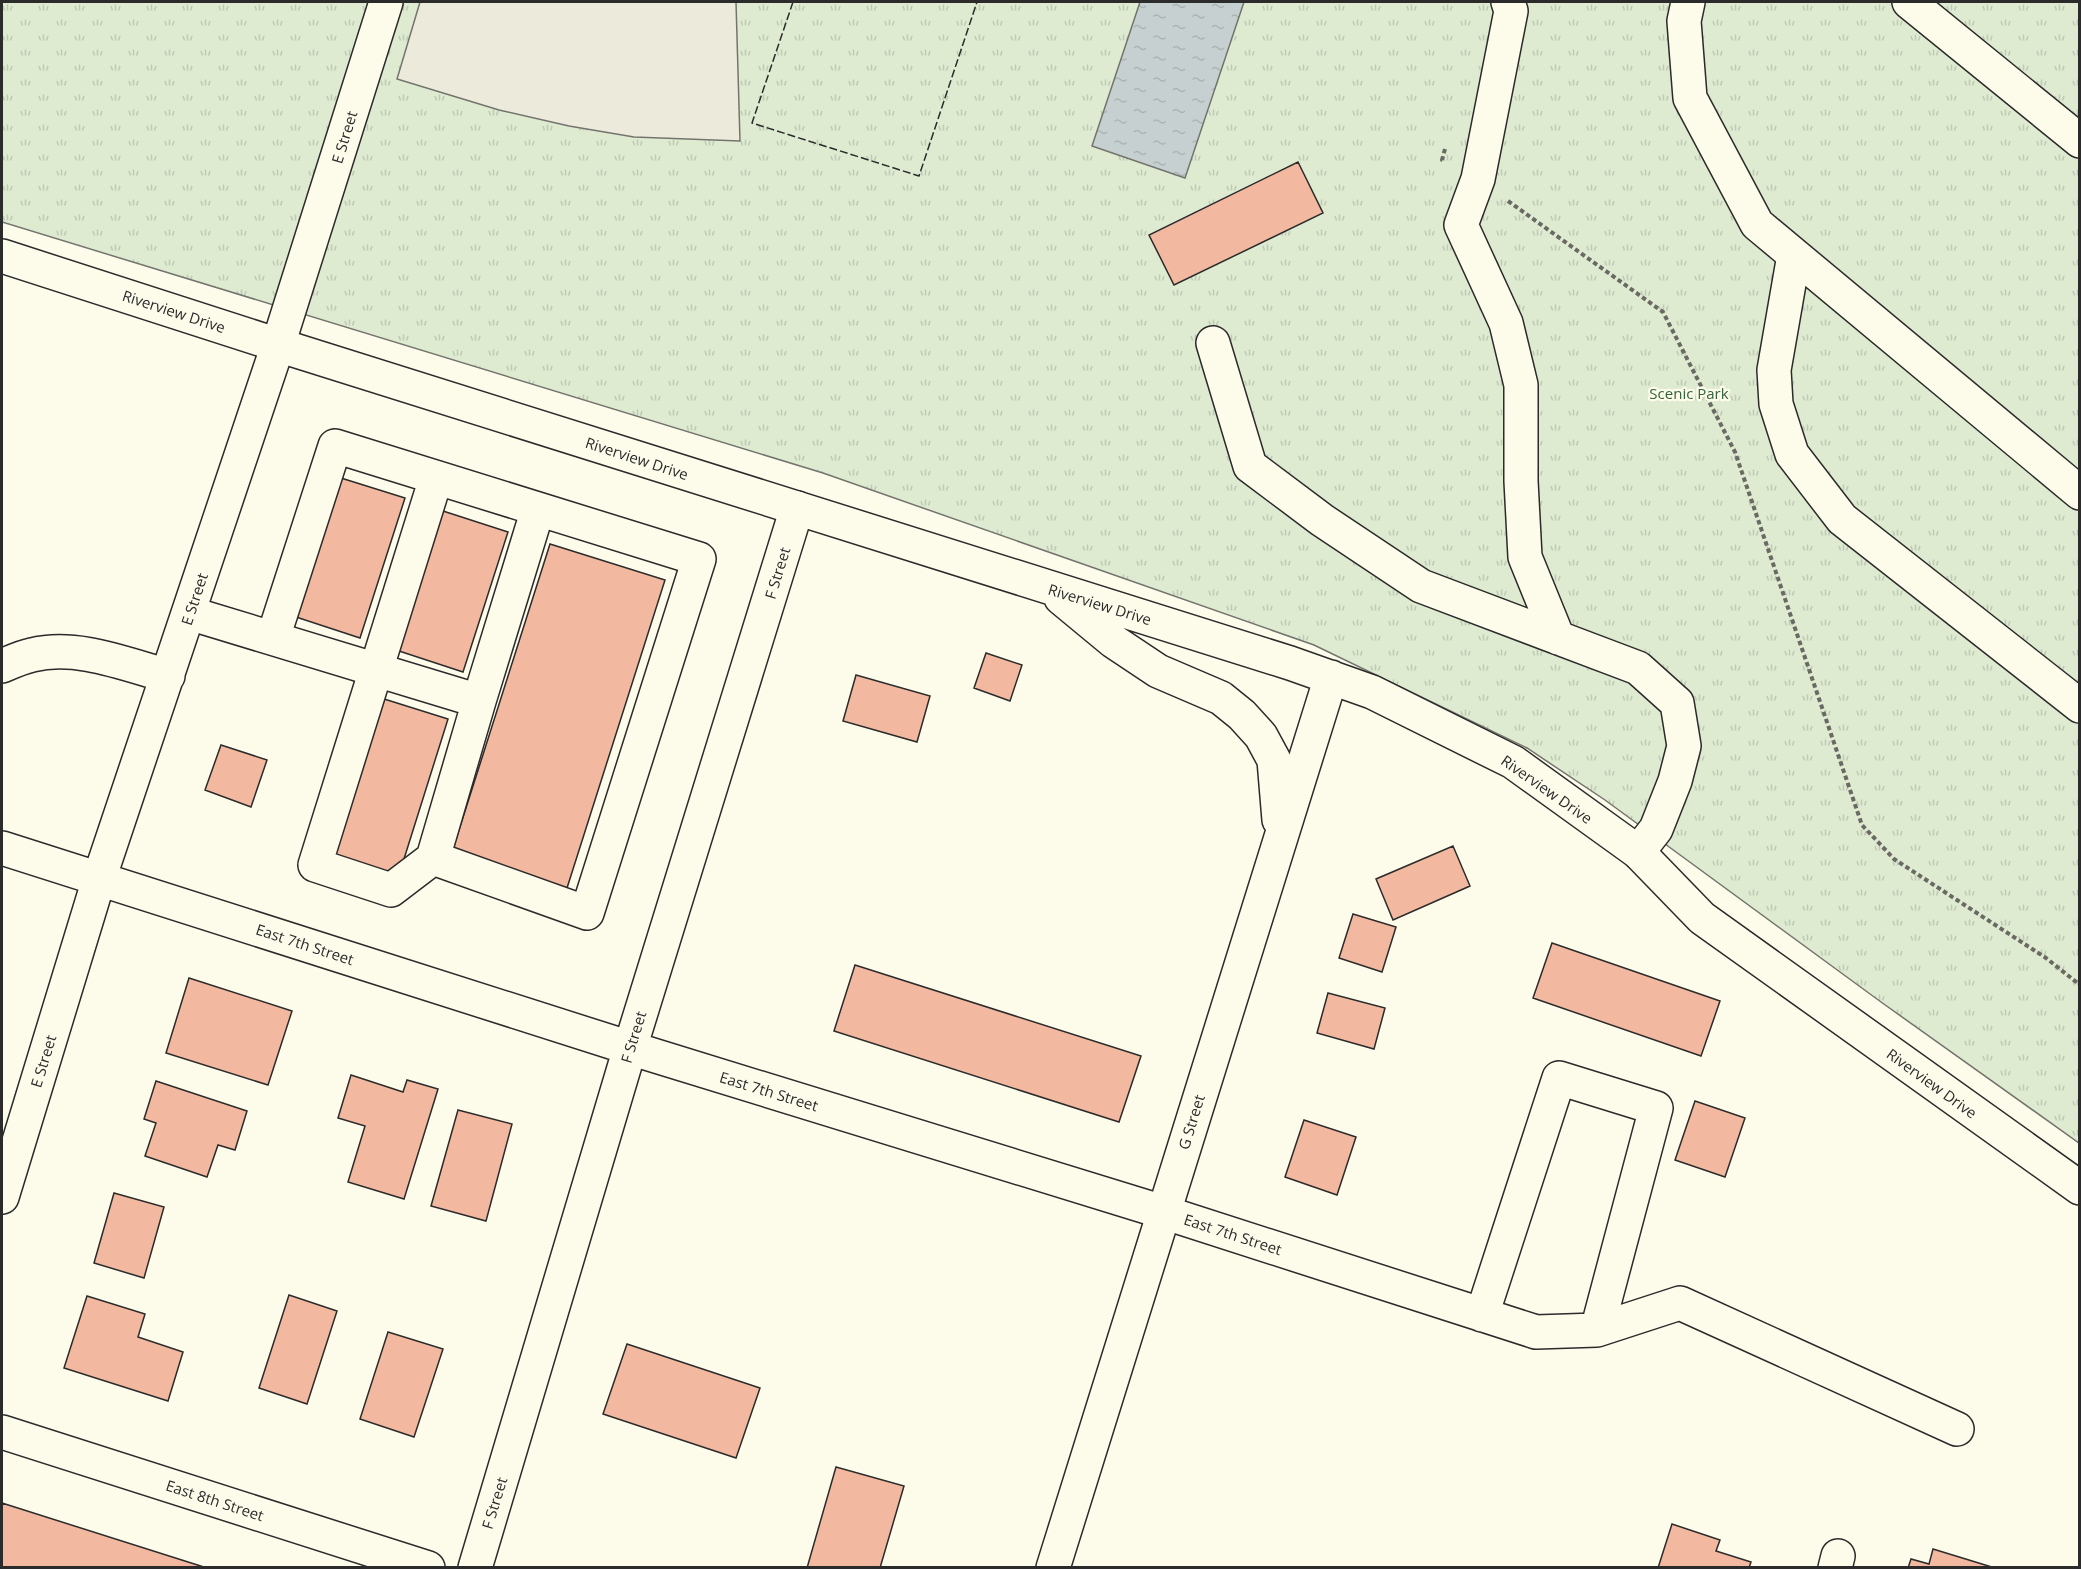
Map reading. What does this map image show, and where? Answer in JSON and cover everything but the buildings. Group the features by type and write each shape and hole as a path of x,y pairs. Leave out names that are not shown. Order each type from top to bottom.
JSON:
{"street":[{"name":"E Street","path":"2,1197 99,879 278,345 386,2"},
{"path":"1508,2 1511,11 1478,179 1461,225 1506,323 1521,385 1521,482 1526,557 1558,639"},
{"path":"1688,2 1684,21 1690,98 1758,224 2079,493"},
{"path":"1909,2 2079,141"},
{"path":"1794,255 1774,370 1776,404 1792,454 1842,519 2079,706"},
{"name":"Riverview Drive","path":"2,256 1331,677 1372,692 1513,762 1638,852 1702,918 2079,1188"},
{"path":"1213,343 1251,466 1322,520 1421,586 1638,668 1677,703 1684,746 1675,781 1656,829 1638,852"},
{"path":"273,638 335,446 699,559 587,912 433,858"},
{"path":"436,478 315,865 391,890 433,858 538,509"},
{"name":"F Street","path":"475,1568 630,1048 797,508"},
{"path":"1048,588 1113,641 1158,671 1221,698 1242,715 1261,736 1274,760 1280,836"},
{"path":"189,613 479,700"},
{"path":"2,666 32,655 68,652 168,676"},
{"name":"G Street","path":"1053,1568 1331,677"},
{"name":"East 7th Street","path":"2,848 630,1048 1163,1212 1536,1332 1597,1330 1680,1303 1957,1428"},
{"path":"1482,1316 1559,1078 1656,1108 1597,1330"},
{"name":"East 8th Street","path":"2,1432 428,1568"}],"path":[{"path":"1449,139 1442,160 1478,179 1663,312 1736,452 1862,825 1894,860 2046,958 2079,985"}],"green space":[{"name":"Scenic Park","path":"2,2 2079,2 2079,1143 1881,1002 1605,800 1527,748 1314,645 823,473 2,222"}],"shaded area":[{"path":"420,2 736,2 740,141 634,137 569,126 499,110 397,79"}],"water":[{"path":"1140,2 1244,2 1185,178 1092,146"}],"fence":[{"path":"793,2 752,123 919,176 977,2"}]}
